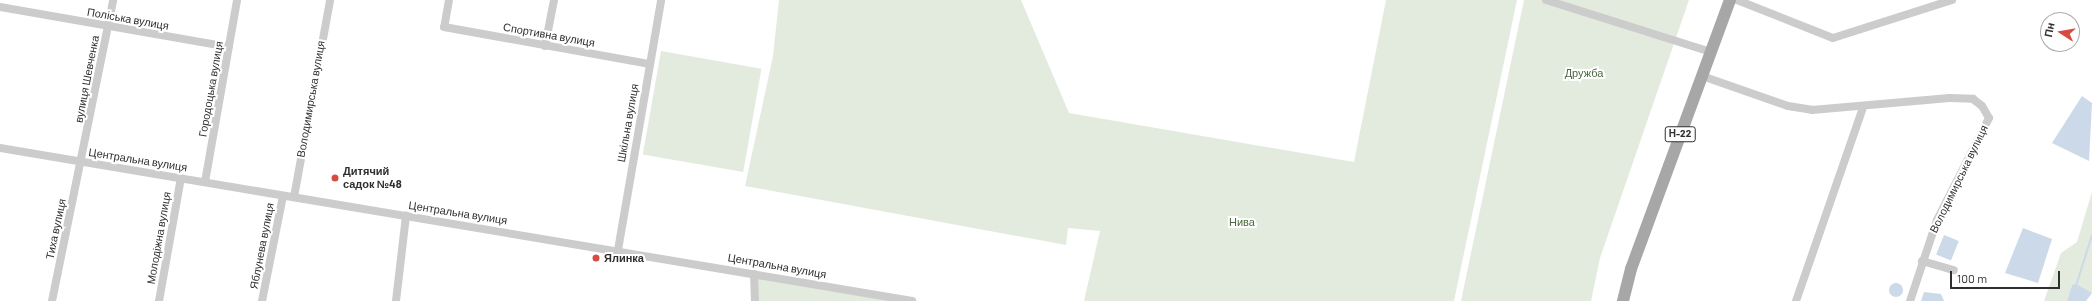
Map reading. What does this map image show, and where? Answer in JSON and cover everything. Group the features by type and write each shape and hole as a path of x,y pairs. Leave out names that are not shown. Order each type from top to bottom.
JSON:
{"main road":[{"name":"Н-22","path":"1623,301 1631,269 1730,0"}],"street":[{"name":"вулиця Шевченка","path":"82,162 113,0"},
{"name":"Городоцька вулиця","path":"205,182 237,0"},
{"name":"Володимирська вулиця","path":"294,198 330,0"},
{"name":"Спортивна вулиця","path":"450,0 444,27 649,64"},
{"path":"545,46 554,0"},
{"name":"Шкільна вулиця","path":"618,250 661,0"},
{"path":"1546,0 1711,52"},
{"path":"1737,0 1833,38 1952,0"},
{"name":"Поліська вулиця","path":"0,7 107,28 229,48"},
{"name":"Володимирська вулиця","path":"1702,76 1796,107 1863,108 1949,98 1973,99 1982,106 1989,118 1937,220 1922,261 1910,301"},
{"path":"1796,301 1863,108"},
{"name":"Центральна вулиця","path":"0,148 294,198 618,250 912,301"},
{"name":"Тиха вулиця","path":"52,301 82,162"},
{"name":"Молодіжна вулиця","path":"159,301 182,178"},
{"name":"Яблунева вулиця","path":"262,301 283,196"},
{"path":"396,301 406,216"},
{"path":"1922,261 1954,270"},
{"path":"754,274 755,301"}],"green space":[{"name":"Нива","path":"779,0 1021,0 1069,113 1354,162 1386,0 1517,0 1454,301 1084,301 1100,231 1068,228 1066,245 745,186 773,56"},
{"name":"Дружба","path":"1524,0 1689,0 1600,258 1591,301 1461,301"},
{"path":"661,51 761,69 743,172 643,154"},
{"path":"2092,192 2092,293 2072,285 2067,301 2044,301 2061,253 2077,242"},
{"path":"758,278 891,301 756,301"}],"water":[{"path":"2082,96 2092,103 2089,161 2052,143"},
{"path":"2023,228 2052,239 2038,283 2005,273"},
{"path":"1944,235 1959,241 1951,260 1936,254"},
{"path":"1896,283 1901,285 1903,290 1901,295 1896,297 1891,295 1889,290 1891,285"},
{"path":"2076,284 2092,293 2086,301 2067,301 2072,285"},
{"path":"1924,292 1941,294 1944,301 1921,301"}],"waterway":[{"path":"2076,286 2092,235"}],"place":[{"name":"Дитячий садок №48","path":"335,178"},
{"name":"Ялинка","path":"596,258"}]}
